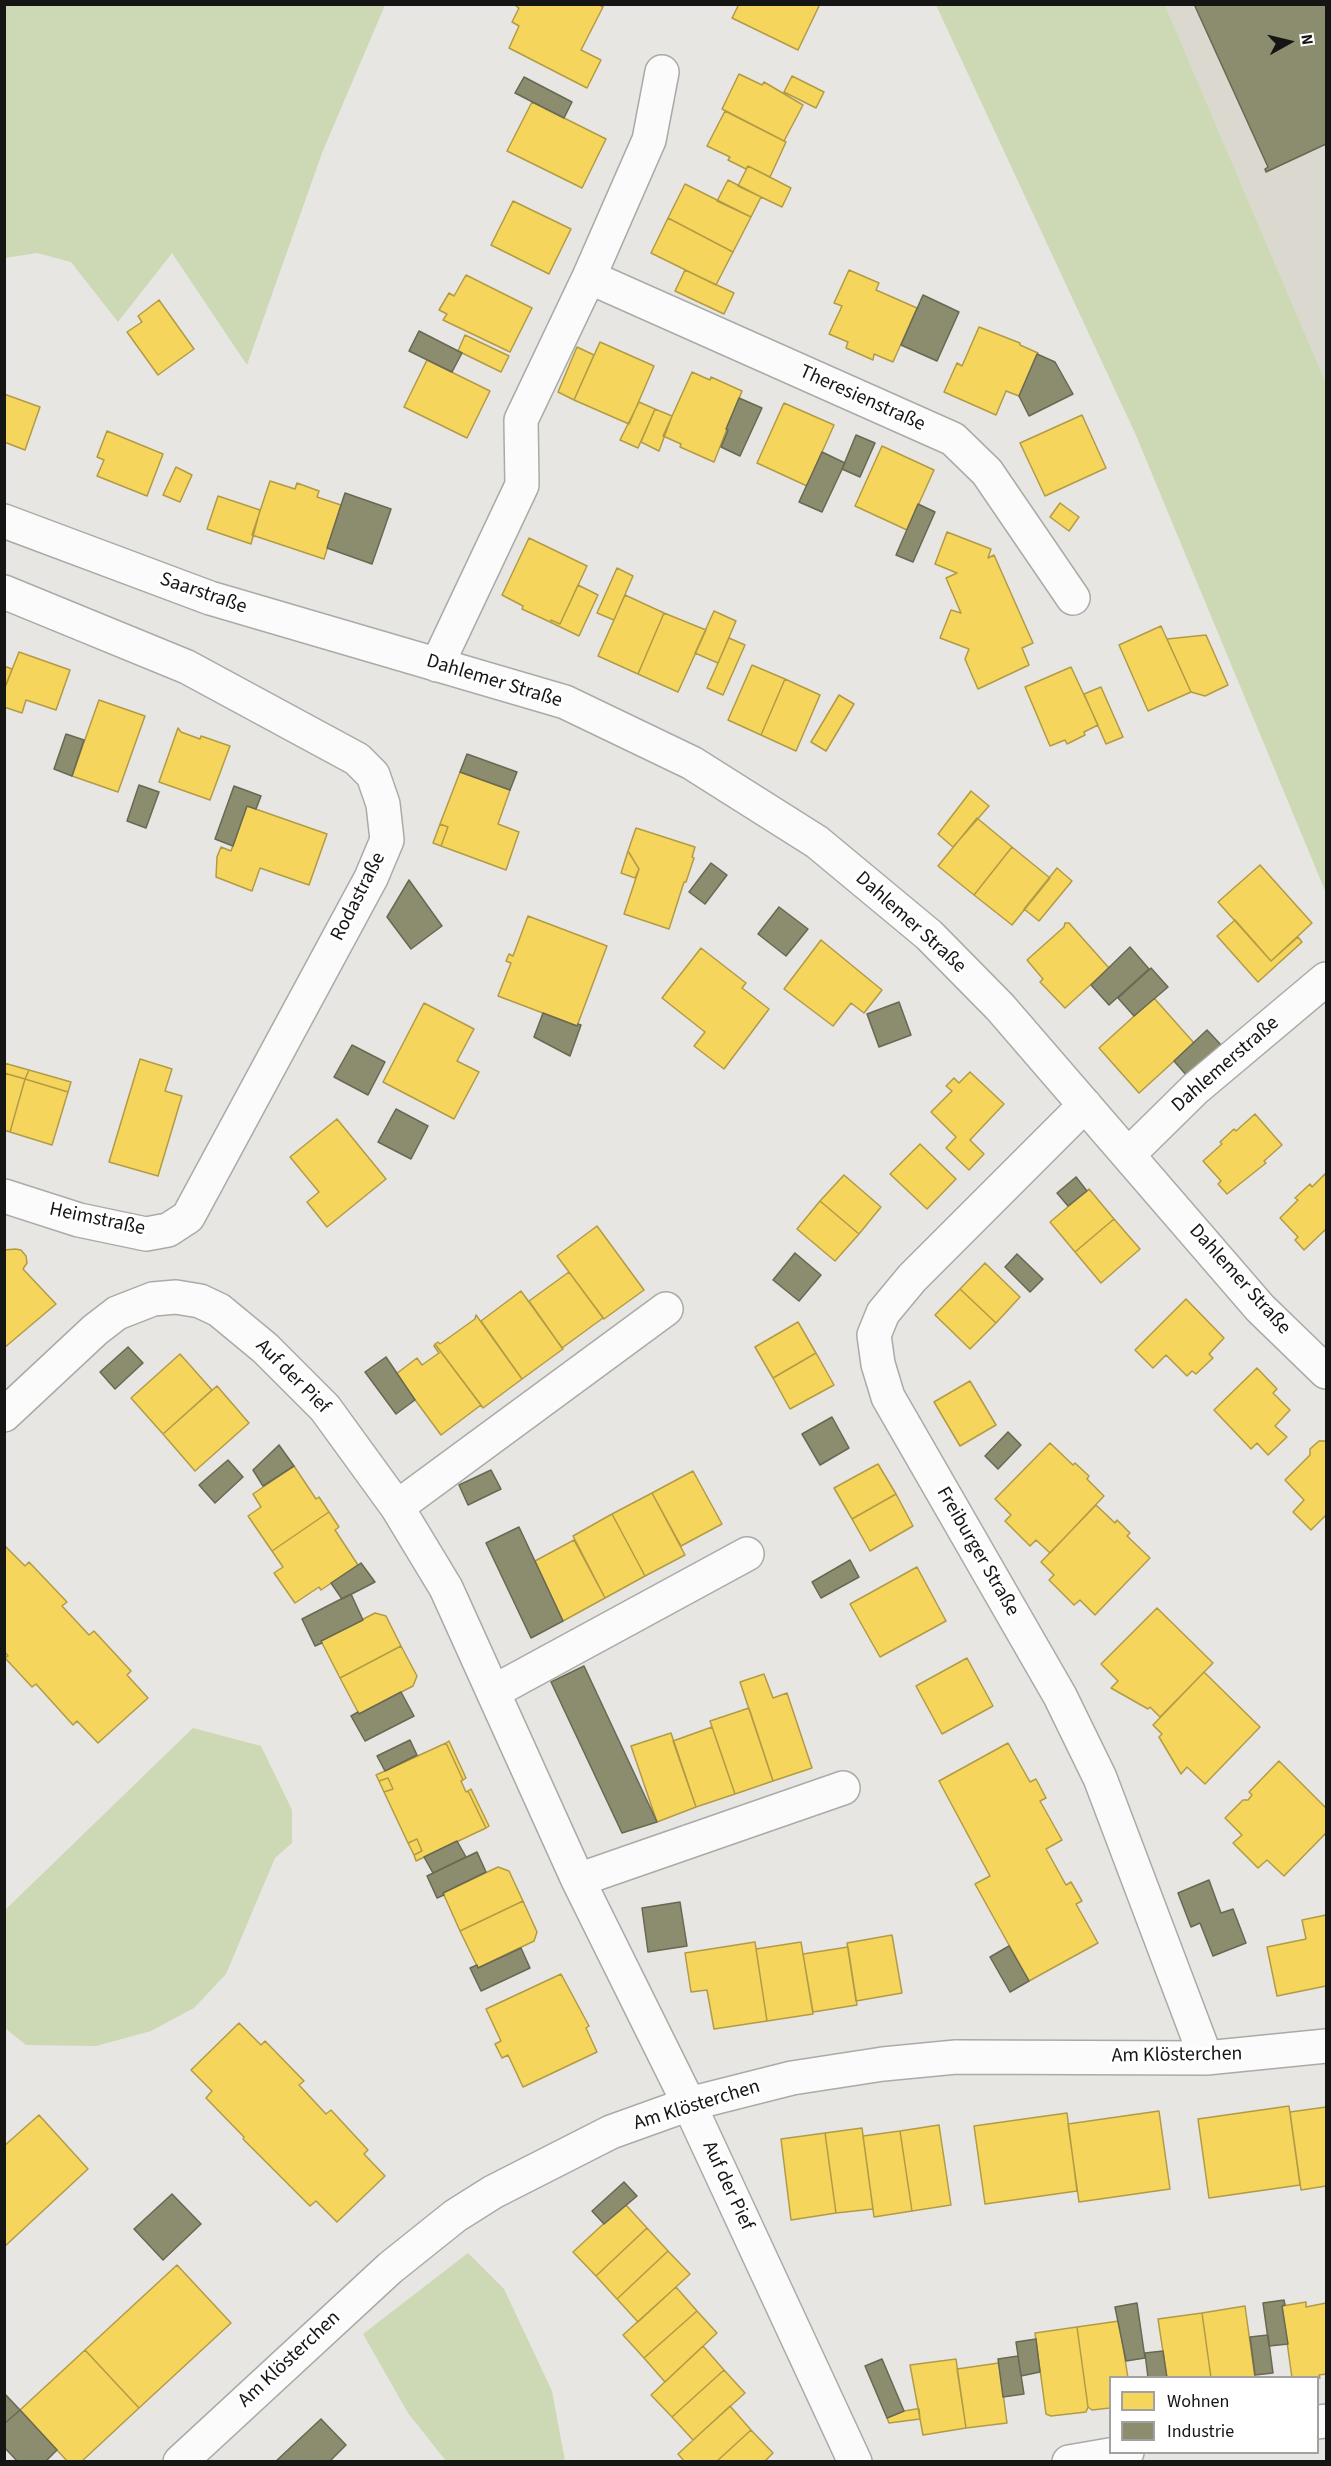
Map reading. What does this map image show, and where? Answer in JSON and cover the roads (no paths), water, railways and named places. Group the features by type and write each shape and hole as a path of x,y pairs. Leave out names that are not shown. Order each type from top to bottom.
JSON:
{"street":[{"path":"437,665 522,485 521,420 589,277 649,140 662,72"},
{"name":"Theresienstraße","path":"589,277 953,439 987,472 1073,598"},
{"name":"Saarstraße","path":"4,521 210,598 406,656"},
{"name":"Rodastraße","path":"4,592 187,667 357,759 373,775 383,804 387,840 371,878 188,1217"},
{"name":"Dahlemer Straße","path":"406,656 565,702 692,763 816,842 929,935 1000,1007 1260,1308 1326,1372"},
{"name":"Dahlemerstraße","path":"1128,1155 1195,1089 1326,979"},
{"name":"Freiburger Straße","path":"1085,1105 912,1278 883,1313 874,1335 878,1364 888,1397 1060,1696 1100,1778 1206,2058"},
{"name":"Heimstraße","path":"4,1196 79,1221 146,1234 168,1230 188,1217"},
{"name":"Auf der Pief","path":"4,1415 95,1330 117,1313 153,1299 176,1297 200,1301 219,1310 265,1348 325,1408 397,1507 446,1588 578,1880 689,2104 855,2462"},
{"path":"397,1507 666,1309"},
{"path":"493,1692 747,1554"},
{"path":"578,1880 843,1788"},
{"name":"Am Klösterchen","path":"180,2462 390,2268 455,2216 493,2192 611,2132 689,2104 792,2078 883,2064 956,2057 1206,2058 1326,2046"},
{"path":"1070,2462 1115,2454"}]}
